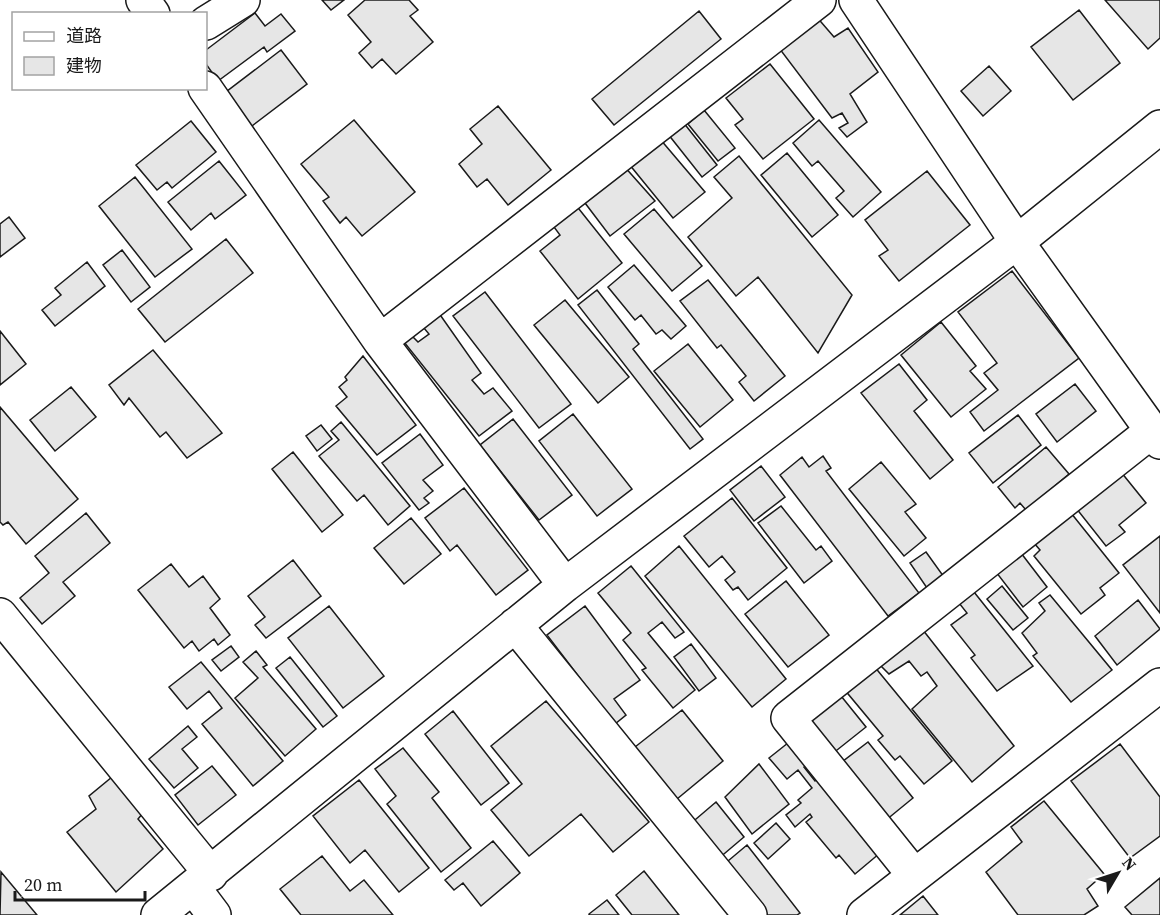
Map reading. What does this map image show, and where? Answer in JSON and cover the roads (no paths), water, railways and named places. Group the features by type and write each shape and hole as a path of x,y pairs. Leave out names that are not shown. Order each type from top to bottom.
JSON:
{"street":[{"path":"207,22 243,0"},
{"path":"380,341 819,0"},
{"path":"856,0 1017,242 1156,436 788,718 914,875"},
{"path":"206,90 380,341 565,585"},
{"path":"158,915 565,585 1017,242 1160,127"},
{"path":"0,615 202,881 214,915"},
{"path":"515,625 750,915"},
{"path":"864,915 1160,684"}]}
